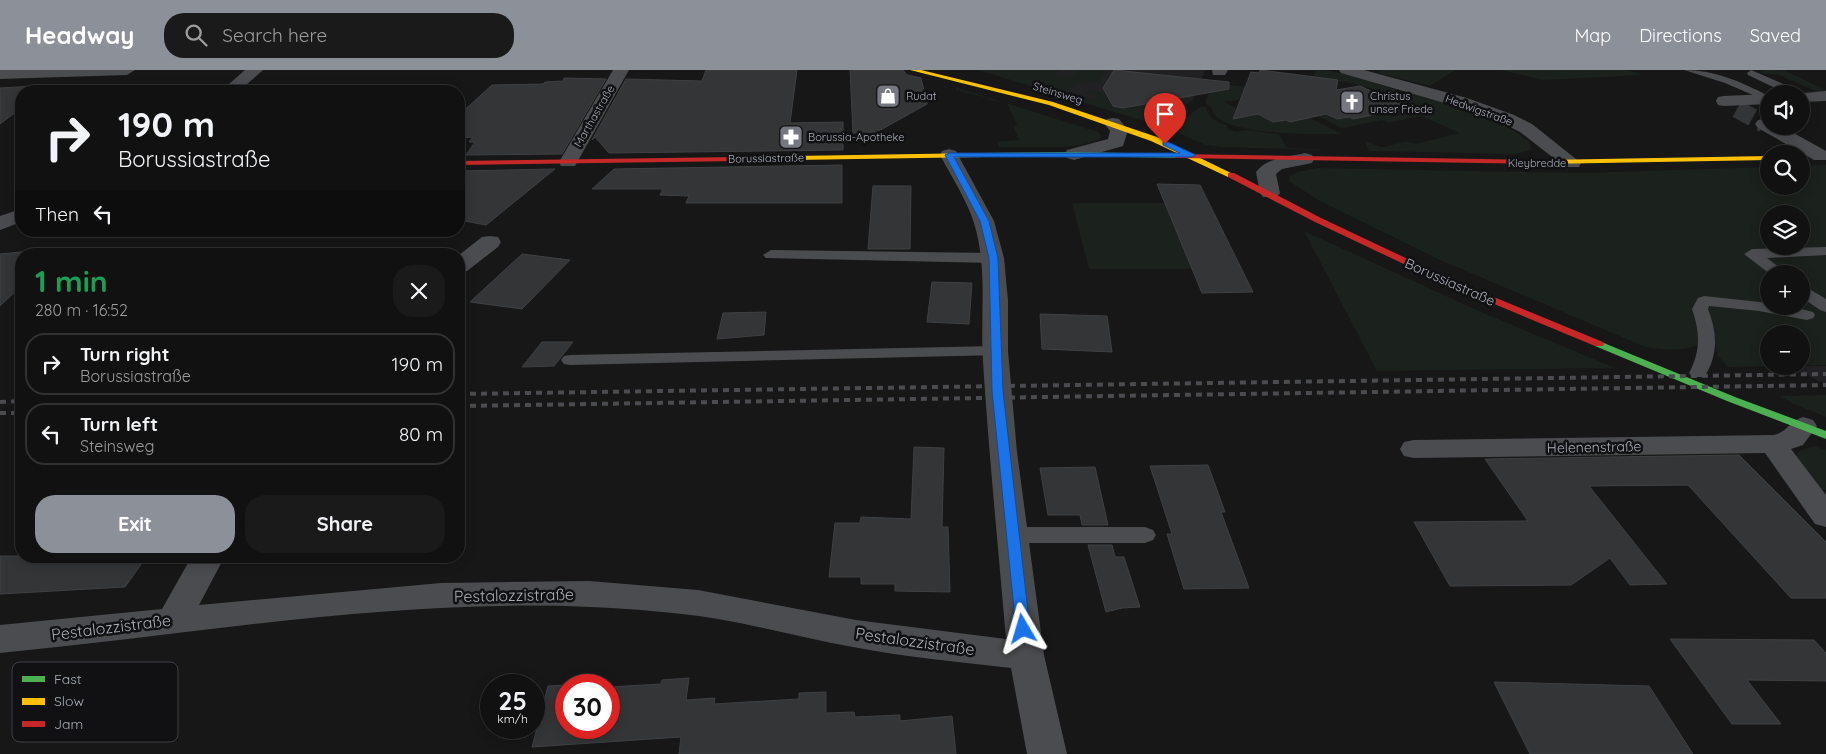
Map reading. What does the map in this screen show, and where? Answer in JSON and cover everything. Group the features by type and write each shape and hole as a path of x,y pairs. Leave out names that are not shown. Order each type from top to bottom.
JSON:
{"street":[{"path":"0,74 127,70"},
{"path":"236,85 255,70"},
{"name":"Marthastraße","path":"568,162 621,70"},
{"name":"Steinsweg","path":"913,70 1015,93 1113,123 1192,155"},
{"name":"Hedwigstraße","path":"1347,70 1368,72 1508,119 1526,128 1572,163"},
{"path":"1810,96 1826,96"},
{"path":"1737,109 1724,101 1760,99"},
{"name":"Borussiastraße","path":"1074,154 1105,147 1117,142 1119,130 1113,123"},
{"path":"1785,135 1824,156"},
{"path":"949,155 984,221 993,258 996,301 995,351 1012,535 1026,655 1047,754"},
{"name":"Borussiastraße","path":"465,163 949,155 1192,155 1335,229 1464,288 1815,430"},
{"name":"Kleybredde","path":"1192,155 1305,159 1572,163 1760,158"},
{"path":"1810,157 1824,156"},
{"name":"Kleybredde","path":"1270,194 1266,172 1276,165 1305,159"},
{"path":"0,224 15,218"},
{"path":"1815,430 1774,444 1784,462 1826,516"},
{"name":"Helenenstraße","path":"1414,448 1774,444"},
{"path":"173,620 205,563"},
{"name":"Pestalozzistraße","path":"0,639 80,632 173,620 482,592 591,594 698,603 855,633 942,646 1026,655"}],"lane":[{"path":"1689,70 1729,82 1760,96"},
{"path":"1752,73 1778,85"},
{"path":"1810,252 1826,251"},
{"path":"1760,254 1752,254 1767,265"},
{"path":"771,255 993,258"},
{"path":"1809,255 1826,266"},
{"path":"1810,295 1826,306"},
{"path":"1698,373 1704,363 1708,340 1707,326 1700,309 1704,301 1760,306"},
{"path":"570,360 995,351"},
{"path":"1012,535 1145,535"}],"shaded area":[{"path":"978,70 1058,70 1055,75 1071,78 1079,70 1106,70 1099,82 1077,83 1075,84 1077,86 1070,88 1066,93 1094,99 1098,95 1086,92 1102,92 1118,98 1113,106 1115,108 1127,108 1125,103 1140,103 1154,106 1195,97 1157,125"},
{"path":"1058,70 1205,70 1193,100 1157,125 1043,90"},
{"path":"1316,70 1345,74 1464,108 1499,122 1515,132 1530,143 1531,150 1516,154 1369,151 1365,142 1384,147 1404,142 1415,144 1460,133 1421,116 1388,123 1382,120 1342,128 1310,112 1318,112 1339,119 1353,119 1385,113 1393,116 1415,112 1396,102 1402,100 1381,91 1313,77"},
{"path":"1382,70 1455,70 1430,86 1377,73"},
{"path":"1500,70 1627,70 1643,75 1543,80"},
{"path":"1765,70 1783,70 1826,90 1826,93 1810,94 1810,91 1815,91 1810,89 1810,85 1802,85 1777,74 1760,72"},
{"path":"1213,83 1257,88 1267,94 1225,102 1249,116 1258,114 1273,122 1286,120 1284,105 1342,134 1269,132 1230,124 1217,117 1212,108 1205,103"},
{"path":"955,87 1005,103 956,90"},
{"path":"1007,103 1098,132 1102,137 1081,145 999,147 997,142 1019,140 1013,126 1017,125"},
{"path":"1202,106 1206,107 1214,120 1229,126 1227,127 1228,130 1279,134 1287,148 1352,151 1222,147 1206,145 1169,129"},
{"path":"1826,165 1826,365 1810,365 1810,325 1760,325 1760,366 1728,367 1718,356 1714,339 1696,346 1671,350 1643,346 1440,260 1318,200 1289,181 1290,176 1297,172 1318,168 1581,173 1760,167 1760,195 1810,195 1810,166"},
{"path":"1072,203 1165,203 1193,269 1089,269"},
{"path":"1304,231 1481,312 1615,368 1377,371"},
{"path":"1810,366 1826,366 1826,385 1807,375 1810,375"},
{"path":"1826,395 1826,417 1780,396"},
{"path":"1814,446 1826,450 1826,490 1819,489 1796,457 1799,451"}],"building":[{"path":"706,70 797,70 790,123 843,122 843,150 609,153 595,137 592,140 626,79 702,81"},
{"name":"Rudat","path":"850,70 903,70 907,75 921,78 927,104 877,132 853,133"},
{"path":"1114,70 1229,82 1229,89 1123,108 1113,106 1103,88"},
{"path":"1260,70 1338,80 1336,90 1360,86 1408,108 1353,119 1349,117 1337,119 1326,114 1290,122 1286,120 1273,122 1258,114 1233,119 1251,72 1259,73"},
{"path":"564,78 606,79 562,154 466,155 475,142 469,142 473,137 465,138 465,110 492,85 543,84 545,82 563,81"},
{"path":"15,87 15,113 0,124 0,88"},
{"path":"842,165 842,203 686,203 689,196 660,195 663,189 592,189 614,169"},
{"path":"555,169 486,225 465,221 465,171"},
{"path":"1157,184 1200,185 1253,292 1202,293"},
{"path":"873,186 911,186 910,249 868,249"},
{"path":"15,253 15,292 0,306 0,254"},
{"path":"522,254 570,260 522,309 470,302"},
{"path":"932,282 972,283 969,324 927,322"},
{"path":"766,312 764,335 717,339 723,313"},
{"path":"1040,314 1107,316 1112,352 1042,349"},
{"path":"542,342 573,342 554,366 522,367"},
{"path":"914,447 944,448 942,527 948,527 950,592 895,591 895,584 861,584 861,577 829,577 835,523 860,523 861,517 911,519"},
{"path":"1739,455 1826,542 1826,598 1791,598 1688,485 1589,486 1667,584 1630,585 1610,558 1571,585 1450,586 1414,522 1528,521 1485,459"},
{"path":"1208,465 1225,512 1221,512 1249,588 1184,589 1167,534 1172,534 1150,466"},
{"path":"1095,467 1108,525 1082,525 1080,515 1048,515 1040,468"},
{"path":"1088,545 1112,545 1115,557 1124,557 1140,607 1122,608 1106,612"},
{"path":"0,556 15,556 15,563 142,563 125,587 0,594"},
{"path":"1670,639 1814,640 1826,653 1826,681 1747,680 1781,724 1732,724"},
{"path":"689,678 686,700 715,698 714,704 799,699 799,693 826,692 826,713 854,712 855,717 900,715 900,721 952,716 956,754 679,754 681,737 532,747 534,739 545,739 545,697 548,686 555,686 555,739 620,739 620,686 661,684 662,680"},
{"path":"1494,682 1649,686 1693,754 1530,754"}],"tunnel":[{"path":"1737,109 1760,122"}],"railway":[{"path":"465,394 1826,374"},
{"path":"465,406 1826,385"},
{"path":"0,402 15,401"},
{"path":"0,413 15,413"}],"traffic: fast":[{"path":"980,155 1178,156"},
{"path":"1599,344 1731,399 1826,435"}],"traffic: slow":[{"path":"913,70 1051,103 1154,139 1231,175"},
{"path":"737,159 980,155"},
{"path":"1544,162 1760,158"}],"traffic: jam":[{"path":"1178,156 1544,162"},
{"path":"465,163 737,159"},
{"path":"1231,175 1318,220 1447,281 1599,344"}],"place":[{"name":"Rudat","path":"888,96"},
{"name":"Christus unser Friede","path":"1352,102"},
{"name":"Borussia-Apotheke","path":"791,137"}],"route":[{"path":"1023,629 1002,452 995,351 996,301 993,258 984,221 951,163 949,155 1192,155 1165,144"}]}
